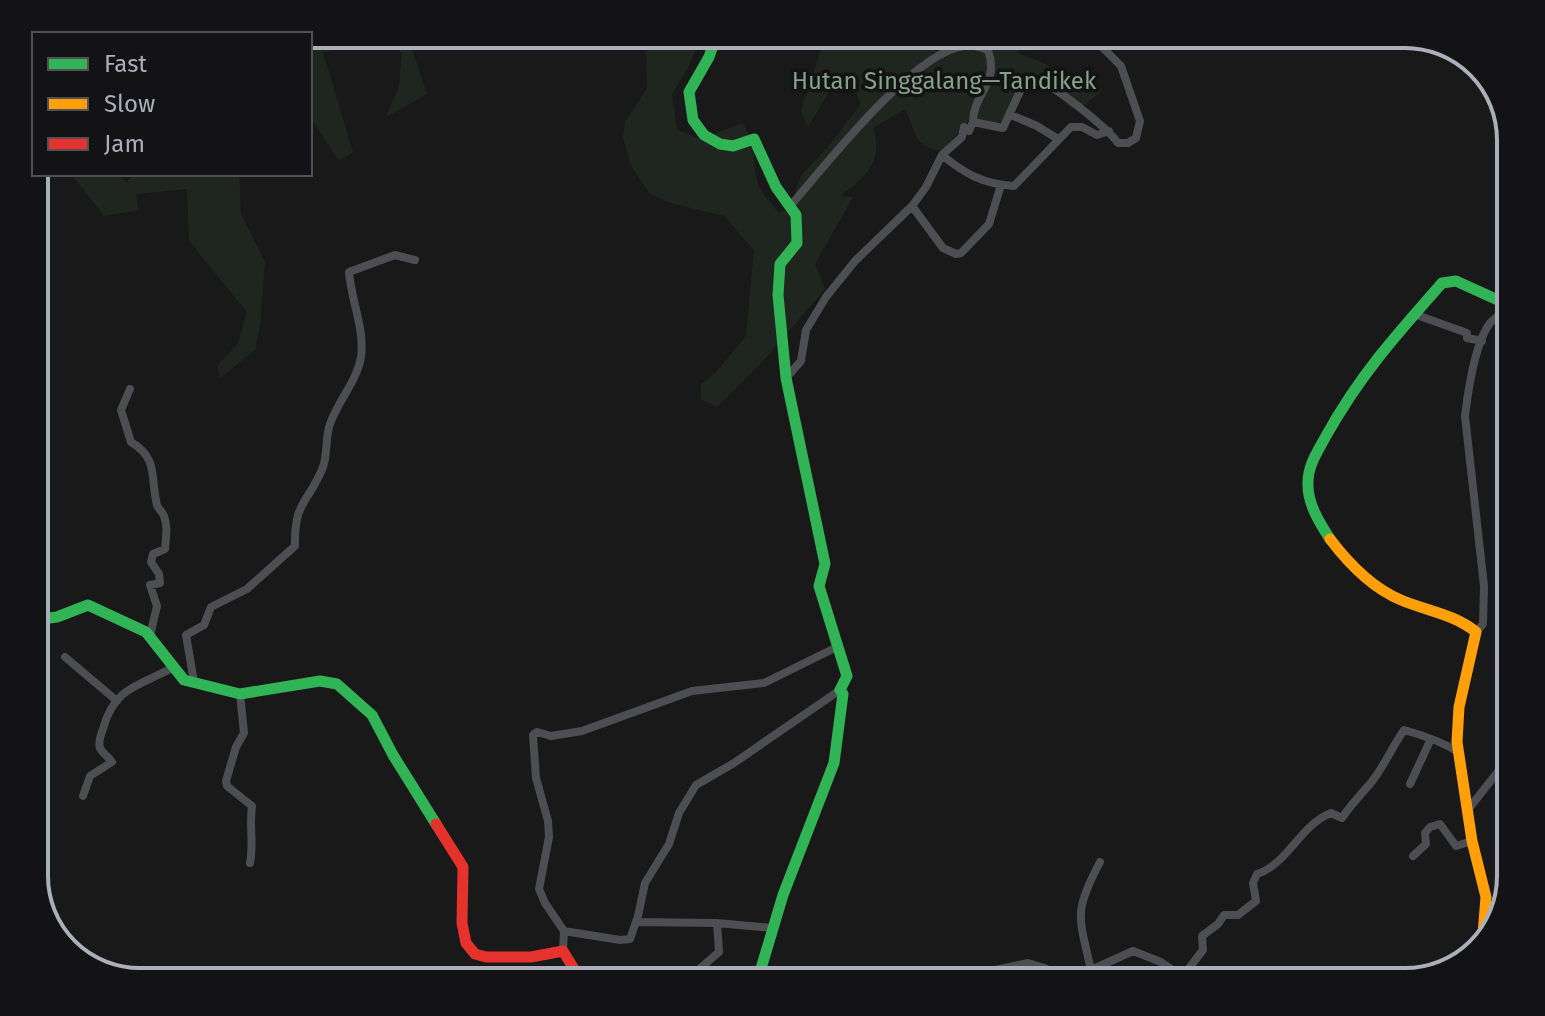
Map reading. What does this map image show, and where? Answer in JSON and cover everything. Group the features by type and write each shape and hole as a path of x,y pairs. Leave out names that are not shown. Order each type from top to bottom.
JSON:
{"street":[{"path":"564,931 630,939 645,883 669,844 679,813 696,785 734,763 840,690 847,676 819,586 825,564 786,378 778,295 780,264 797,243 797,224 791,205 776,187 754,139 728,146 706,137 696,128 689,92 712,48"},
{"path":"791,205 864,119 923,66 958,48"},
{"path":"786,378 801,361 806,330 826,297 855,261 912,206 926,187 942,155 962,137 964,127 969,131 976,105 991,79 993,62 988,50 982,48"},
{"path":"973,122 1003,128 1021,89 1033,81 1041,82 1109,131 1118,143 1128,143 1136,138 1140,121 1121,66 1103,48"},
{"path":"1011,115 1058,139"},
{"path":"942,155 965,174 1014,186 1071,127 1077,126 1097,135 1109,131"},
{"path":"912,206 943,248 961,253 989,224 1001,185"},
{"path":"194,682 186,635 204,625 211,607 247,589 295,546 294,522 298,508 323,466 330,423 361,356 349,272 395,255 415,260"},
{"path":"1476,632 1456,618 1389,595 1354,565 1334,544 1315,516 1306,478 1349,395 1371,364 1442,283 1449,280 1497,300"},
{"path":"1414,314 1467,333 1467,338 1482,341"},
{"path":"1484,923 1486,897 1472,841 1457,726 1476,632 1483,624 1484,586 1465,416 1482,341 1489,324 1497,317"},
{"path":"130,389 121,410 131,442 144,449 151,463 157,506 164,516 167,529 165,549 153,554 151,562 159,574 160,583 150,585 157,606 150,636"},
{"path":"48,619 88,605 150,636 184,680 240,694 320,681 337,684 372,715 393,755 463,867 462,923 466,943 475,954 486,957 531,957 563,951"},
{"path":"573,968 563,951 564,931 539,889 549,837 548,821 536,778 533,735 537,732 551,736 582,731 692,691 764,683 839,646"},
{"path":"65,657 117,701"},
{"path":"83,796 90,776 112,762 100,748 100,743 104,725 117,701 135,684 172,668"},
{"path":"761,968 783,895 834,763 843,694 840,690"},
{"path":"240,694 244,733 236,747 226,781 227,786 252,806 254,840 250,863"},
{"path":"1192,968 1203,950 1202,936 1224,915 1238,915 1256,901 1253,883 1257,874 1274,867 1319,818 1331,813 1342,818 1345,816 1350,804 1370,784 1402,732 1409,731 1430,741 1440,741 1461,754"},
{"path":"1410,784 1430,741"},
{"path":"1467,811 1497,773"},
{"path":"1413,856 1426,844 1427,830 1440,824 1456,846 1472,841"},
{"path":"1091,968 1079,908 1100,862"},
{"path":"636,922 717,923 773,928"},
{"path":"700,968 719,952 717,923"},
{"path":"1095,968 1133,951 1170,968"},
{"path":"1004,968 1028,963 1044,968"}],"green space":[{"path":"312,48 343,48 323,52 353,152 339,161 312,120"},
{"path":"397,48 412,48 427,94 386,117 399,86 402,53"},
{"name":"Hutan Singgalang—Tandikek","path":"646,48 695,48 690,64 672,94 677,130 701,139 742,123 753,145 758,185 779,213 791,206 800,177 861,104 852,83 832,87 808,127 801,110 821,48 1020,48 1018,53 1102,90 1086,104 1072,109 1048,87 1027,83 1011,110 997,124 988,127 968,121 943,151 926,146 917,138 905,109 873,128 876,140 874,160 865,175 841,196 853,197 815,264 825,289 763,361 717,407 701,399 701,384 716,372 746,336 754,250 724,216 670,203 650,194 631,166 623,137 625,122 647,88"},
{"path":"73,176 119,176 126,182 134,176 239,176 241,214 265,262 255,350 220,378 217,366 238,343 247,312 189,241 187,189 136,194 138,210 104,216"}],"traffic: fast":[{"path":"712,48 689,92 693,120 704,135 720,144 733,146 754,139 776,187 796,215 797,243 780,264 778,295 786,378 825,564 819,586 847,676 840,690 843,694 834,763 783,895 761,968"},
{"path":"1330,539 1312,505 1308,476 1317,453 1352,394 1442,283 1456,281 1497,300"},
{"path":"48,618 88,605 146,632 184,680 240,694 320,681 337,684 372,715 436,824"}],"traffic: slow":[{"path":"1330,539 1353,566 1380,589 1459,621 1476,632 1459,707 1457,742 1472,841 1486,897 1484,923"}],"traffic: jam":[{"path":"436,824 463,867 462,923 466,943 475,954 486,957 531,957 563,951 573,968"}]}
